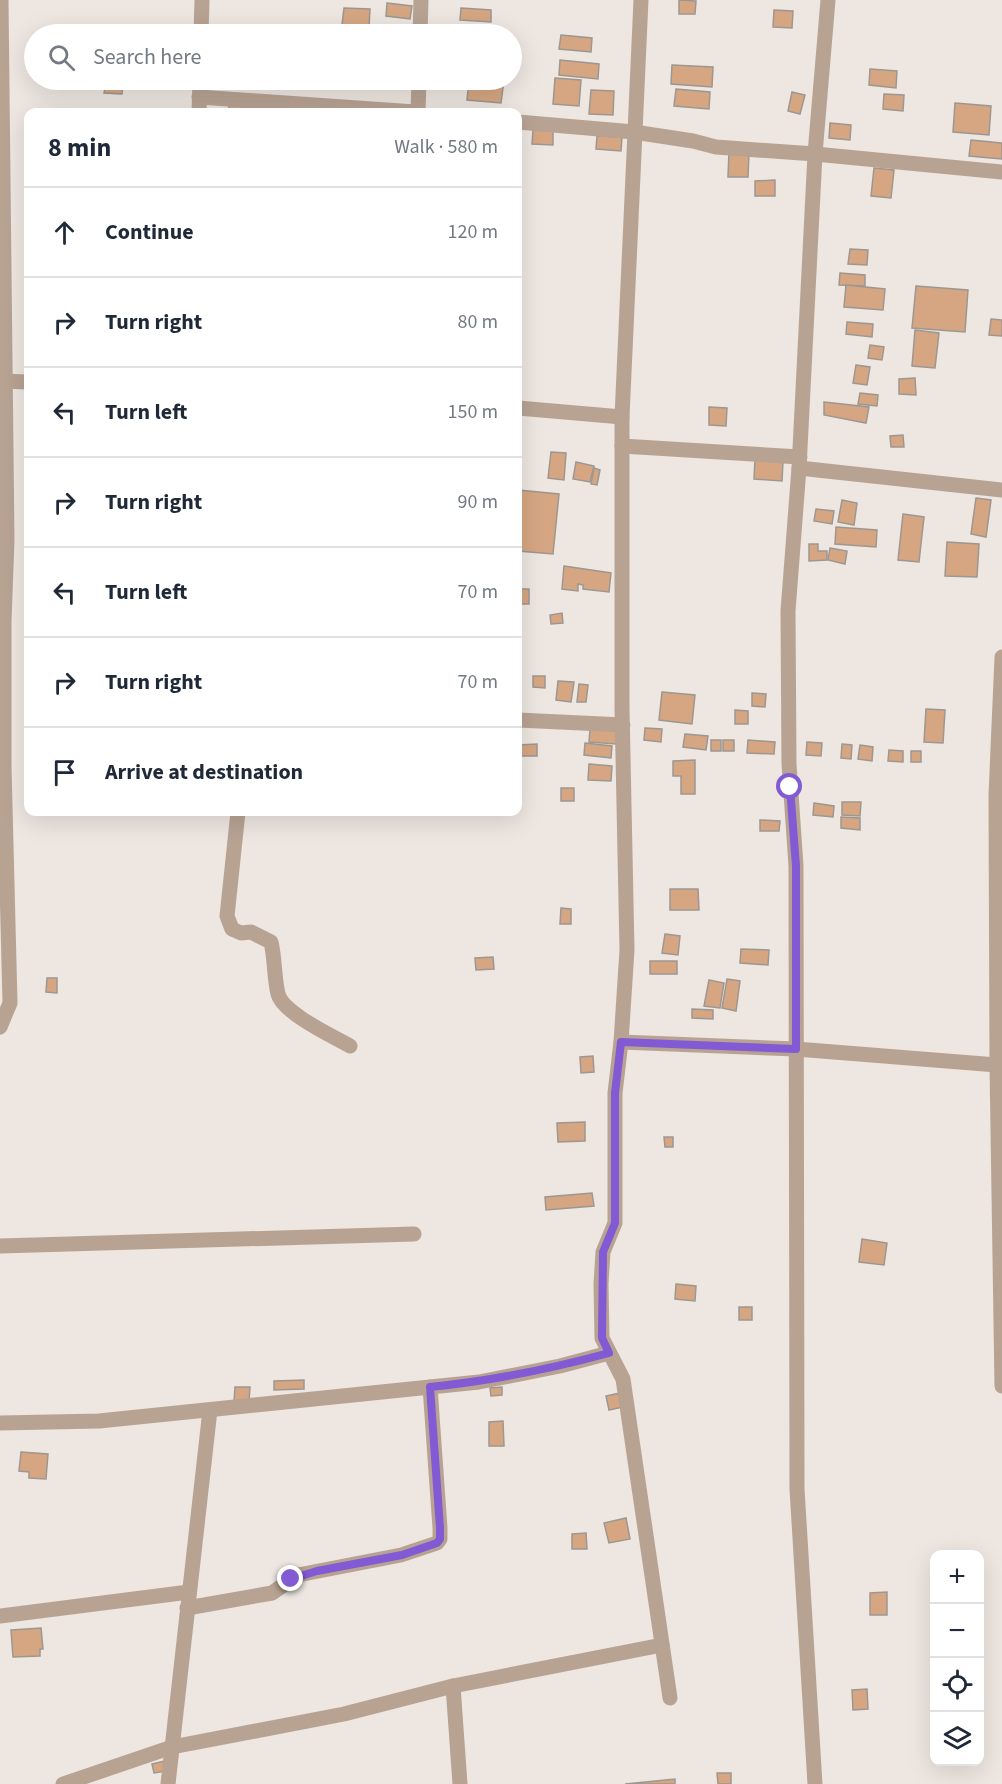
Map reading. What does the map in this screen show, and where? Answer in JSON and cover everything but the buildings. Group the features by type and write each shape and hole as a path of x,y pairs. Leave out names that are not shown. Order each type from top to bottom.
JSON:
{"street":[{"path":"0,1027 10,1003 3,870 2,766 1,0"},
{"path":"201,24 202,0"},
{"path":"420,24 421,0"},
{"path":"641,0 622,417 623,725 627,950 615,1093 615,1223 603,1252 602,1338 623,1379 670,1698"},
{"path":"815,1784 797,1489 796,866 789,764 788,611 799,462 815,153 828,0"},
{"path":"200,90 199,105 292,108"},
{"path":"416,108 418,90"},
{"path":"522,122 634,132 716,147 815,153 1002,172"},
{"path":"3,381 24,382"},
{"path":"522,408 622,417"},
{"path":"622,446 799,462 1002,490"},
{"path":"1002,657 996,795 1002,1386"},
{"path":"522,720 623,725"},
{"path":"238,816 227,916 232,929 242,933 251,932 271,942 278,996 286,1006 350,1046"},
{"path":"621,1042 796,1049 997,1065"},
{"path":"0,1246 414,1234"},
{"path":"0,1423 99,1421 479,1382 560,1366 609,1353"},
{"path":"187,1608 272,1593 298,1575 402,1555 437,1543 440,1539 440,1528 430,1387"},
{"path":"168,1784 210,1410"},
{"path":"0,1616 189,1592"},
{"path":"63,1784 172,1747 344,1714 453,1686 662,1645"},
{"path":"453,1686 460,1784"}],"route":[{"path":"291,1579 298,1575 402,1555 429,1547 440,1539 430,1387 479,1382 560,1366 609,1353 602,1338 601,1284 603,1252 615,1223 615,1093 621,1042 796,1049 796,866 790,787"}]}
